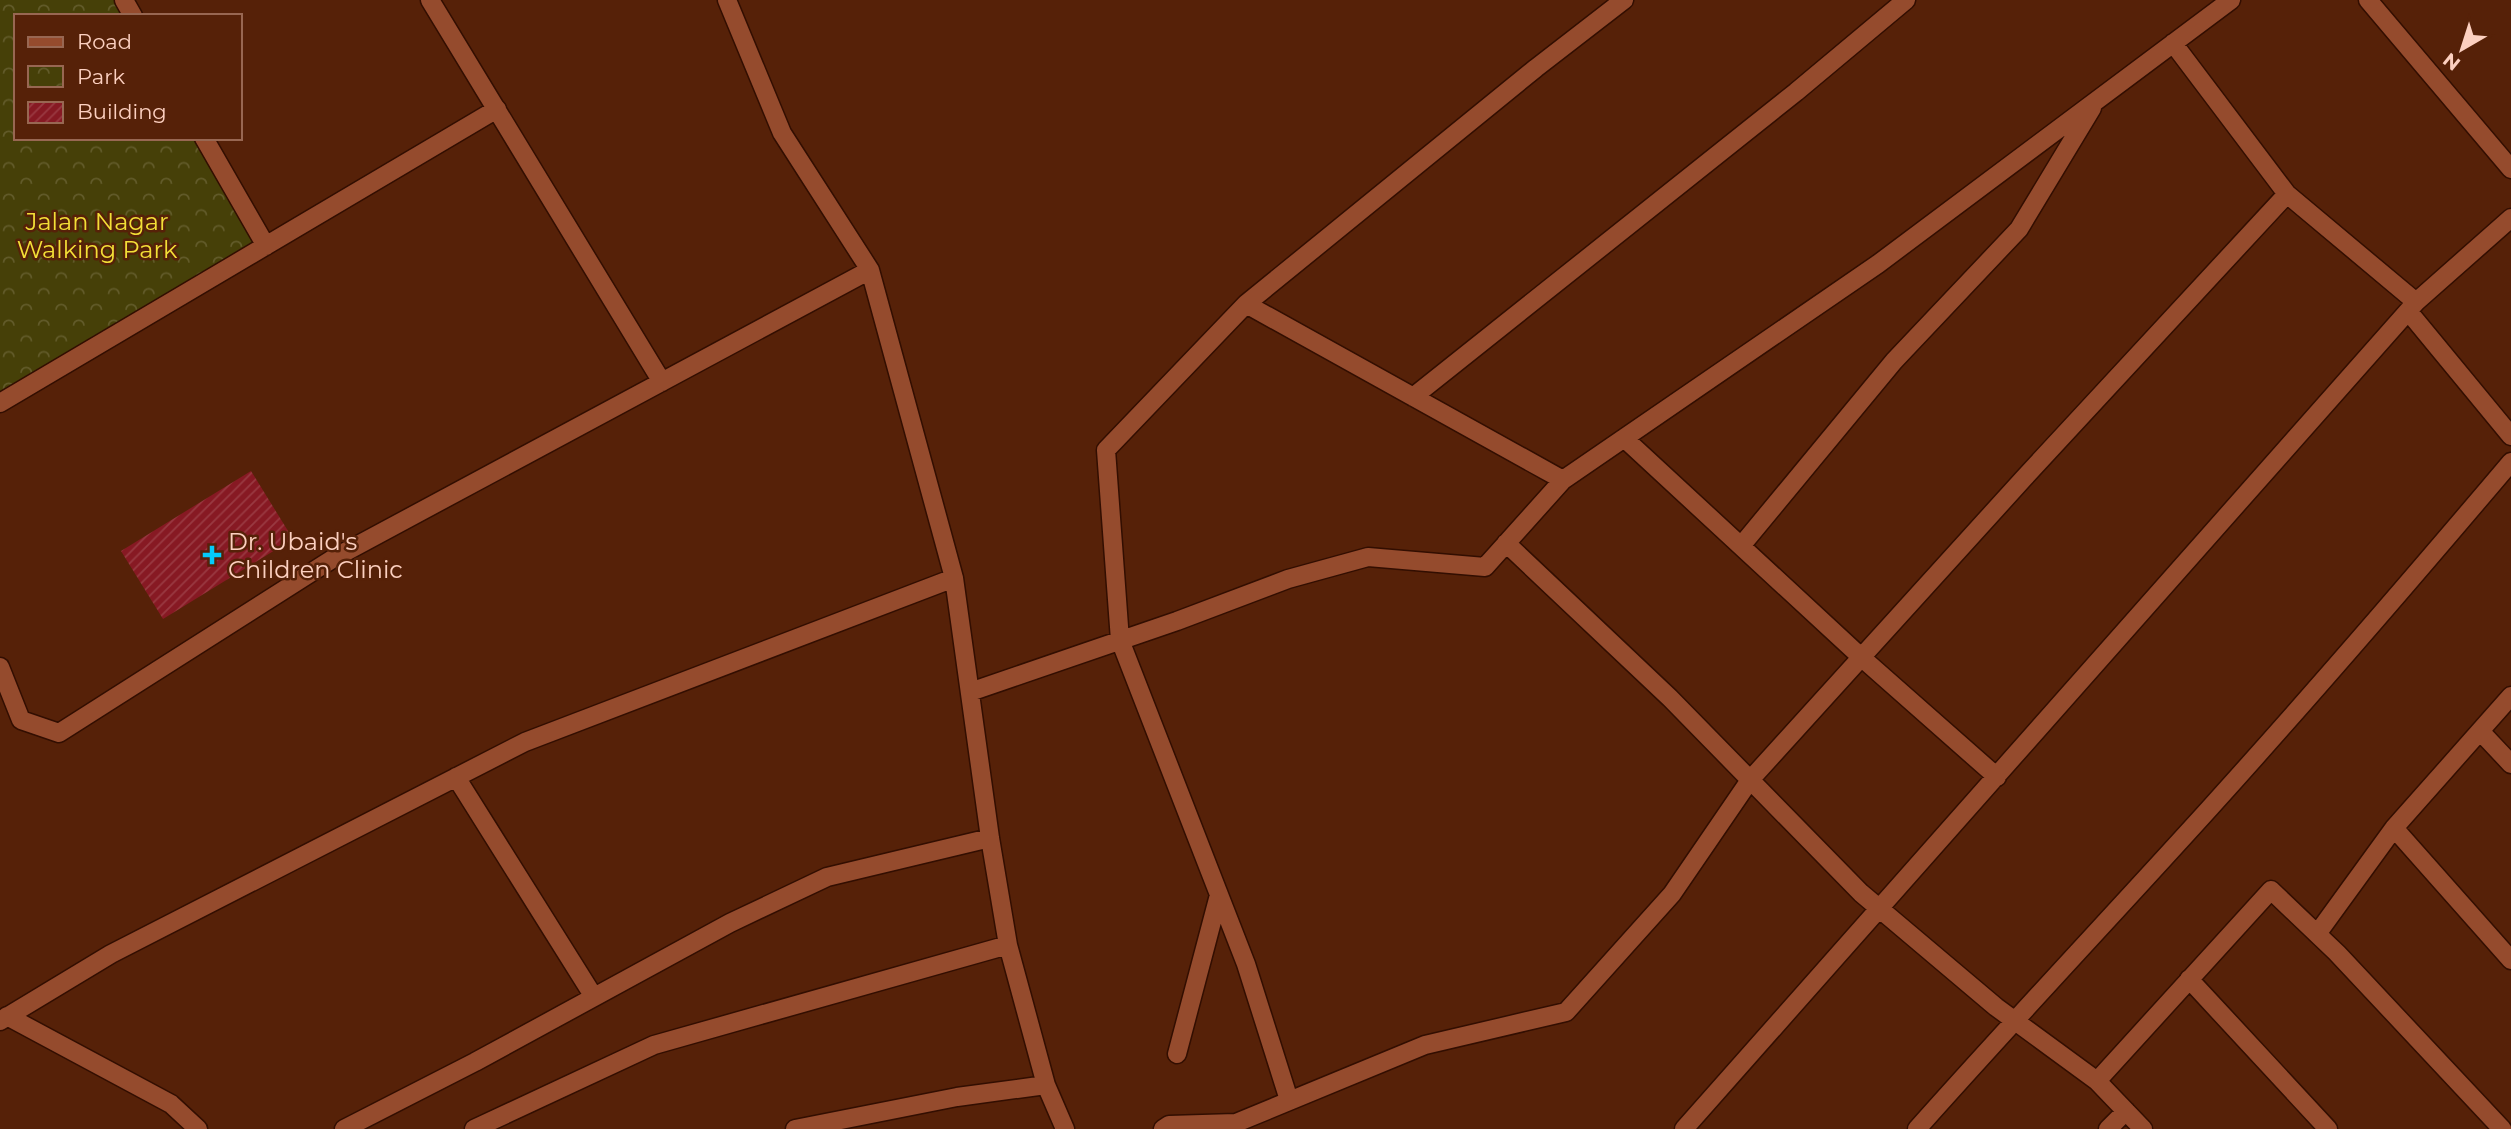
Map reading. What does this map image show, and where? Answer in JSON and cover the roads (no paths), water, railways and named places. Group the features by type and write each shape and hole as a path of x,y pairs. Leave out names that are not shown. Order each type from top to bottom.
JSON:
{"street":[{"path":"430,0 662,382"},
{"path":"727,0 782,132 870,270 954,578 990,838 1008,945 1046,1085 1065,1129"},
{"path":"1289,1100 1246,964 1120,640 1106,450 1246,304 1536,68 1624,0"},
{"path":"1413,397 1906,0"},
{"path":"970,692 1288,579 1368,556 1485,567 1563,480 1878,264 2231,0"},
{"path":"2368,0 2511,169"},
{"path":"2173,43 2287,194 2412,306 2511,436"},
{"path":"1741,546 1894,361 2020,229 2097,99"},
{"path":"0,403 496,110"},
{"path":"205,140 266,246"},
{"path":"1163,1129 1169,1125 1236,1122 1426,1045 1566,1012 1672,894 1749,779 2287,194"},
{"path":"1684,1129 2412,306 2511,218"},
{"path":"0,667 21,720 59,733 334,558 870,270"},
{"path":"1246,304 1563,480"},
{"path":"1623,438 1861,657 1997,777"},
{"path":"1917,1129 2014,1019 2217,800 2404,589 2511,462"},
{"path":"1506,544 1670,698 1861,893 2014,1019 2097,1082 2143,1129"},
{"path":"4,1018 111,954 525,742 954,578"},
{"path":"2317,934 2394,828 2511,696"},
{"path":"2480,731 2511,764"},
{"path":"456,777 594,997"},
{"path":"2394,828 2511,960"},
{"path":"344,1129 475,1062 730,923 827,877 990,838"},
{"path":"2097,1082 2271,890 2317,934 2502,1129"},
{"path":"1177,1054 1219,895"},
{"path":"474,1129 654,1045 1008,945"},
{"path":"2189,979 2328,1129"},
{"path":"4,1018 171,1104 198,1129"},
{"path":"795,1129 957,1097 1046,1085"},
{"path":"2108,1129 2126,1111"}],"place":[{"name":"Dr. Ubaid's Children Clinic","path":"212,555"}],"park label":[{"name":"Jalan Nagar Walking Park","path":"97,235"}]}
